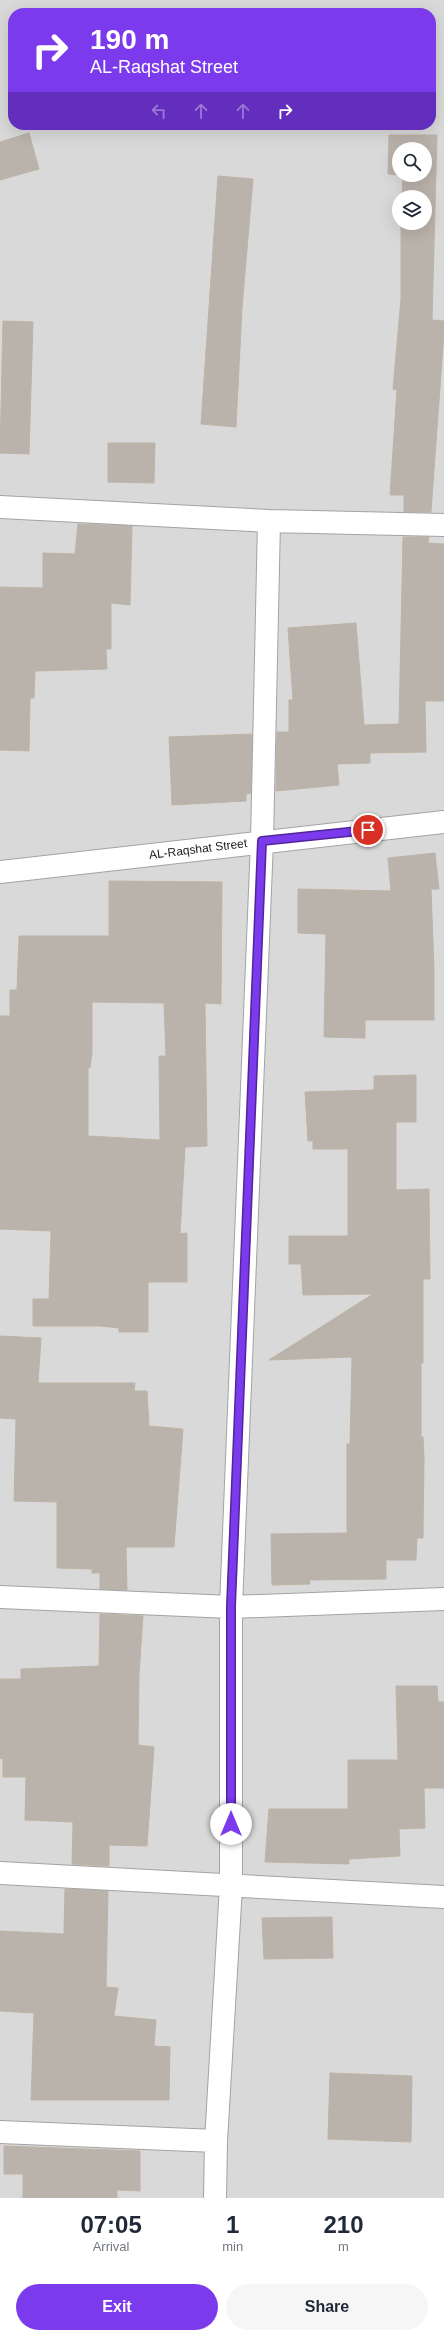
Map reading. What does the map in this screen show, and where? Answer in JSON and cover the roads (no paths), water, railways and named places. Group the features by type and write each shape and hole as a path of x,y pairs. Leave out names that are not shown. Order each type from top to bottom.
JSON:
{"street":[{"path":"0,507 269,520 444,525"},
{"path":"216,2198 216,2141 231,1886 231,1606 262,841 269,520"},
{"name":"AL-Raqshat Street","path":"0,872 262,841 444,822"},
{"path":"0,1597 231,1606 444,1599"},
{"path":"0,1873 444,1898"},
{"path":"0,2132 216,2141"}]}
